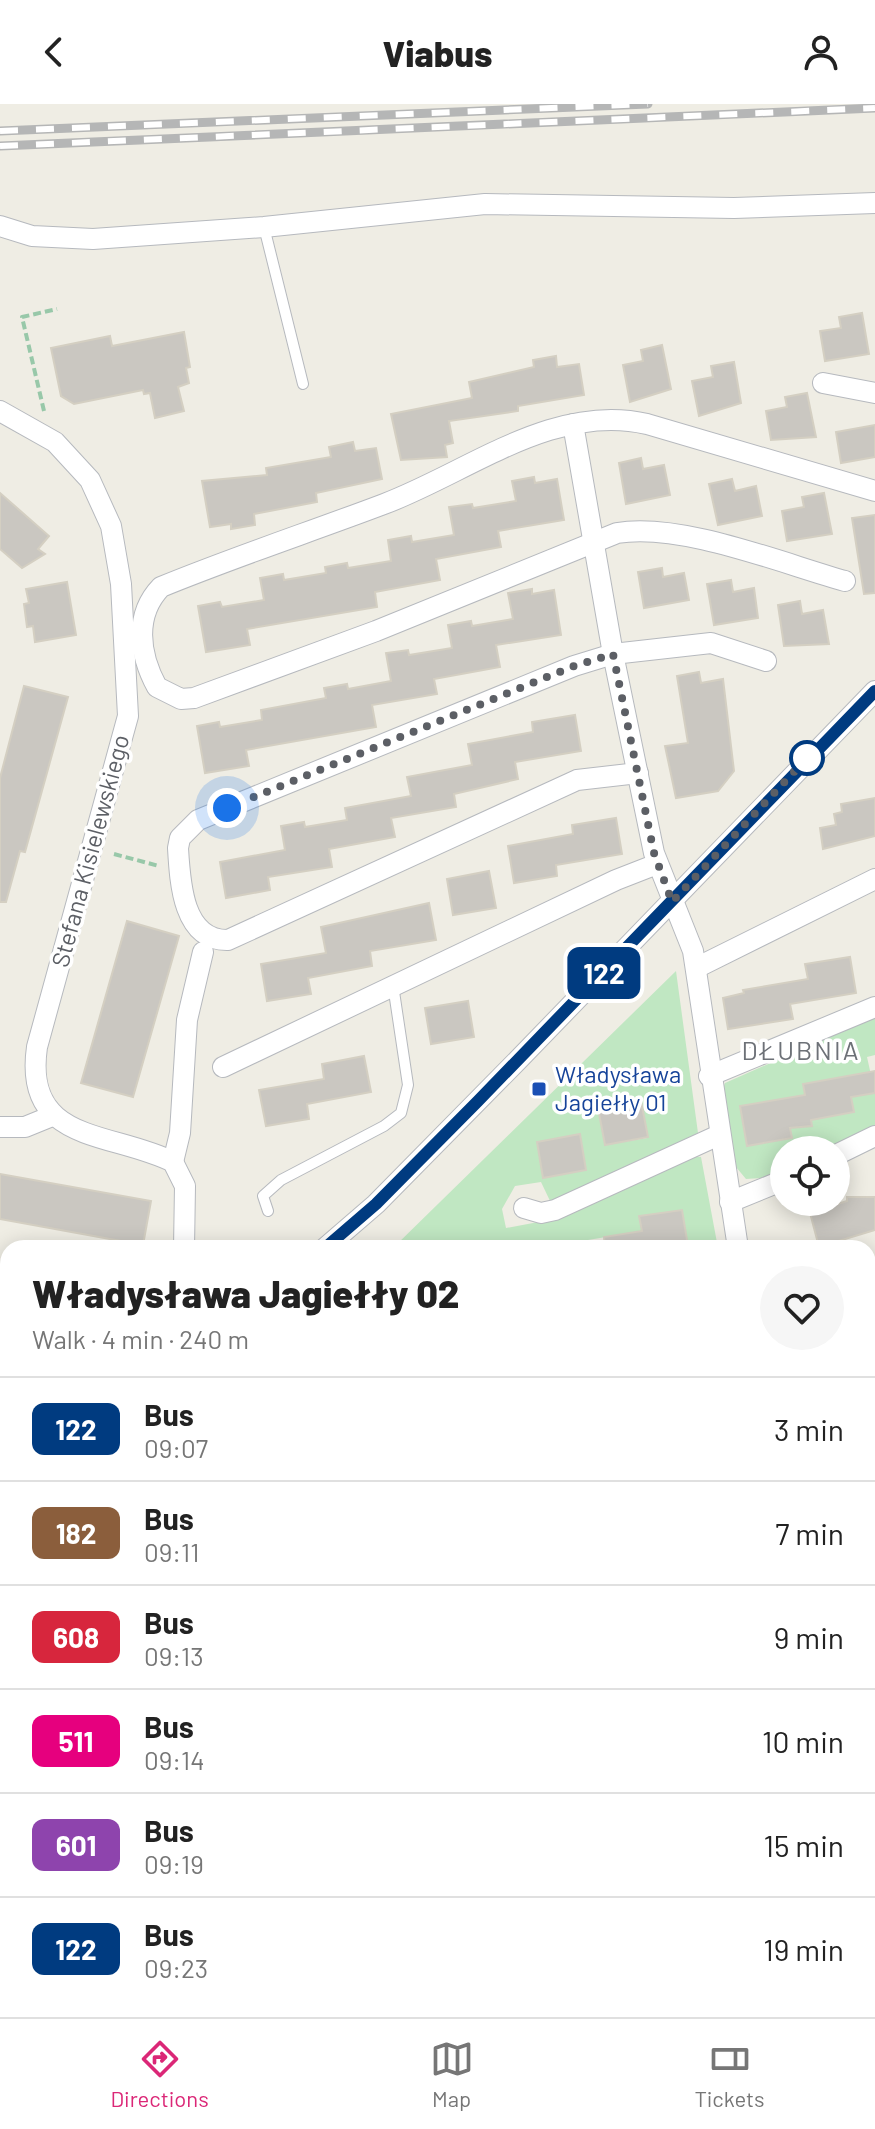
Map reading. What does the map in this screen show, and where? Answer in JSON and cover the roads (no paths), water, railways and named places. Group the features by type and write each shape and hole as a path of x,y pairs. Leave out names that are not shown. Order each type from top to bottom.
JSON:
{"street":[{"path":"0,226 32,236 93,239 264,227 512,203 734,208 875,203"},
{"path":"823,383 875,393"},
{"name":"Stefana Kisielewskiego","path":"0,411 55,442 90,480 111,526 121,584 128,716 37,1047 34,1079 40,1098 52,1116"},
{"path":"845,581 674,533 639,529 617,533 376,631 194,698 168,694 157,687 141,624 150,599 161,587 387,503 532,437 602,418 628,419 875,491"},
{"path":"573,424 613,654 657,864 688,934 696,968 709,1076 737,1240"},
{"path":"638,773 577,780 228,940 208,937 193,923 181,872 180,838 198,820 574,666 613,654 711,643 766,661"},
{"path":"334,1240 376,1204 875,691"},
{"path":"223,1067 616,880 657,864"},
{"path":"696,968 875,879"},
{"path":"184,1240 185,1186 173,1162 180,1133 187,1020 203,952"},
{"path":"709,1076 875,1007"},
{"path":"0,1127 25,1127 52,1116 75,1130 173,1162"},
{"path":"524,1208 541,1213 555,1210 719,1135"},
{"path":"850,1148 875,1136"},
{"path":"730,1202 770,1186"}],"lane":[{"path":"264,227 303,384"},
{"path":"268,1211 263,1196 281,1180 384,1126 401,1113 408,1085 393,985"}],"railway":[{"path":"0,131 648,104"},
{"path":"0,146 875,108"}],"place":[{"name":"Władysława Jagiełły 01","path":"539,1089"}],"district":[{"name":"DŁUBNIA","path":"801,1051"}]}
